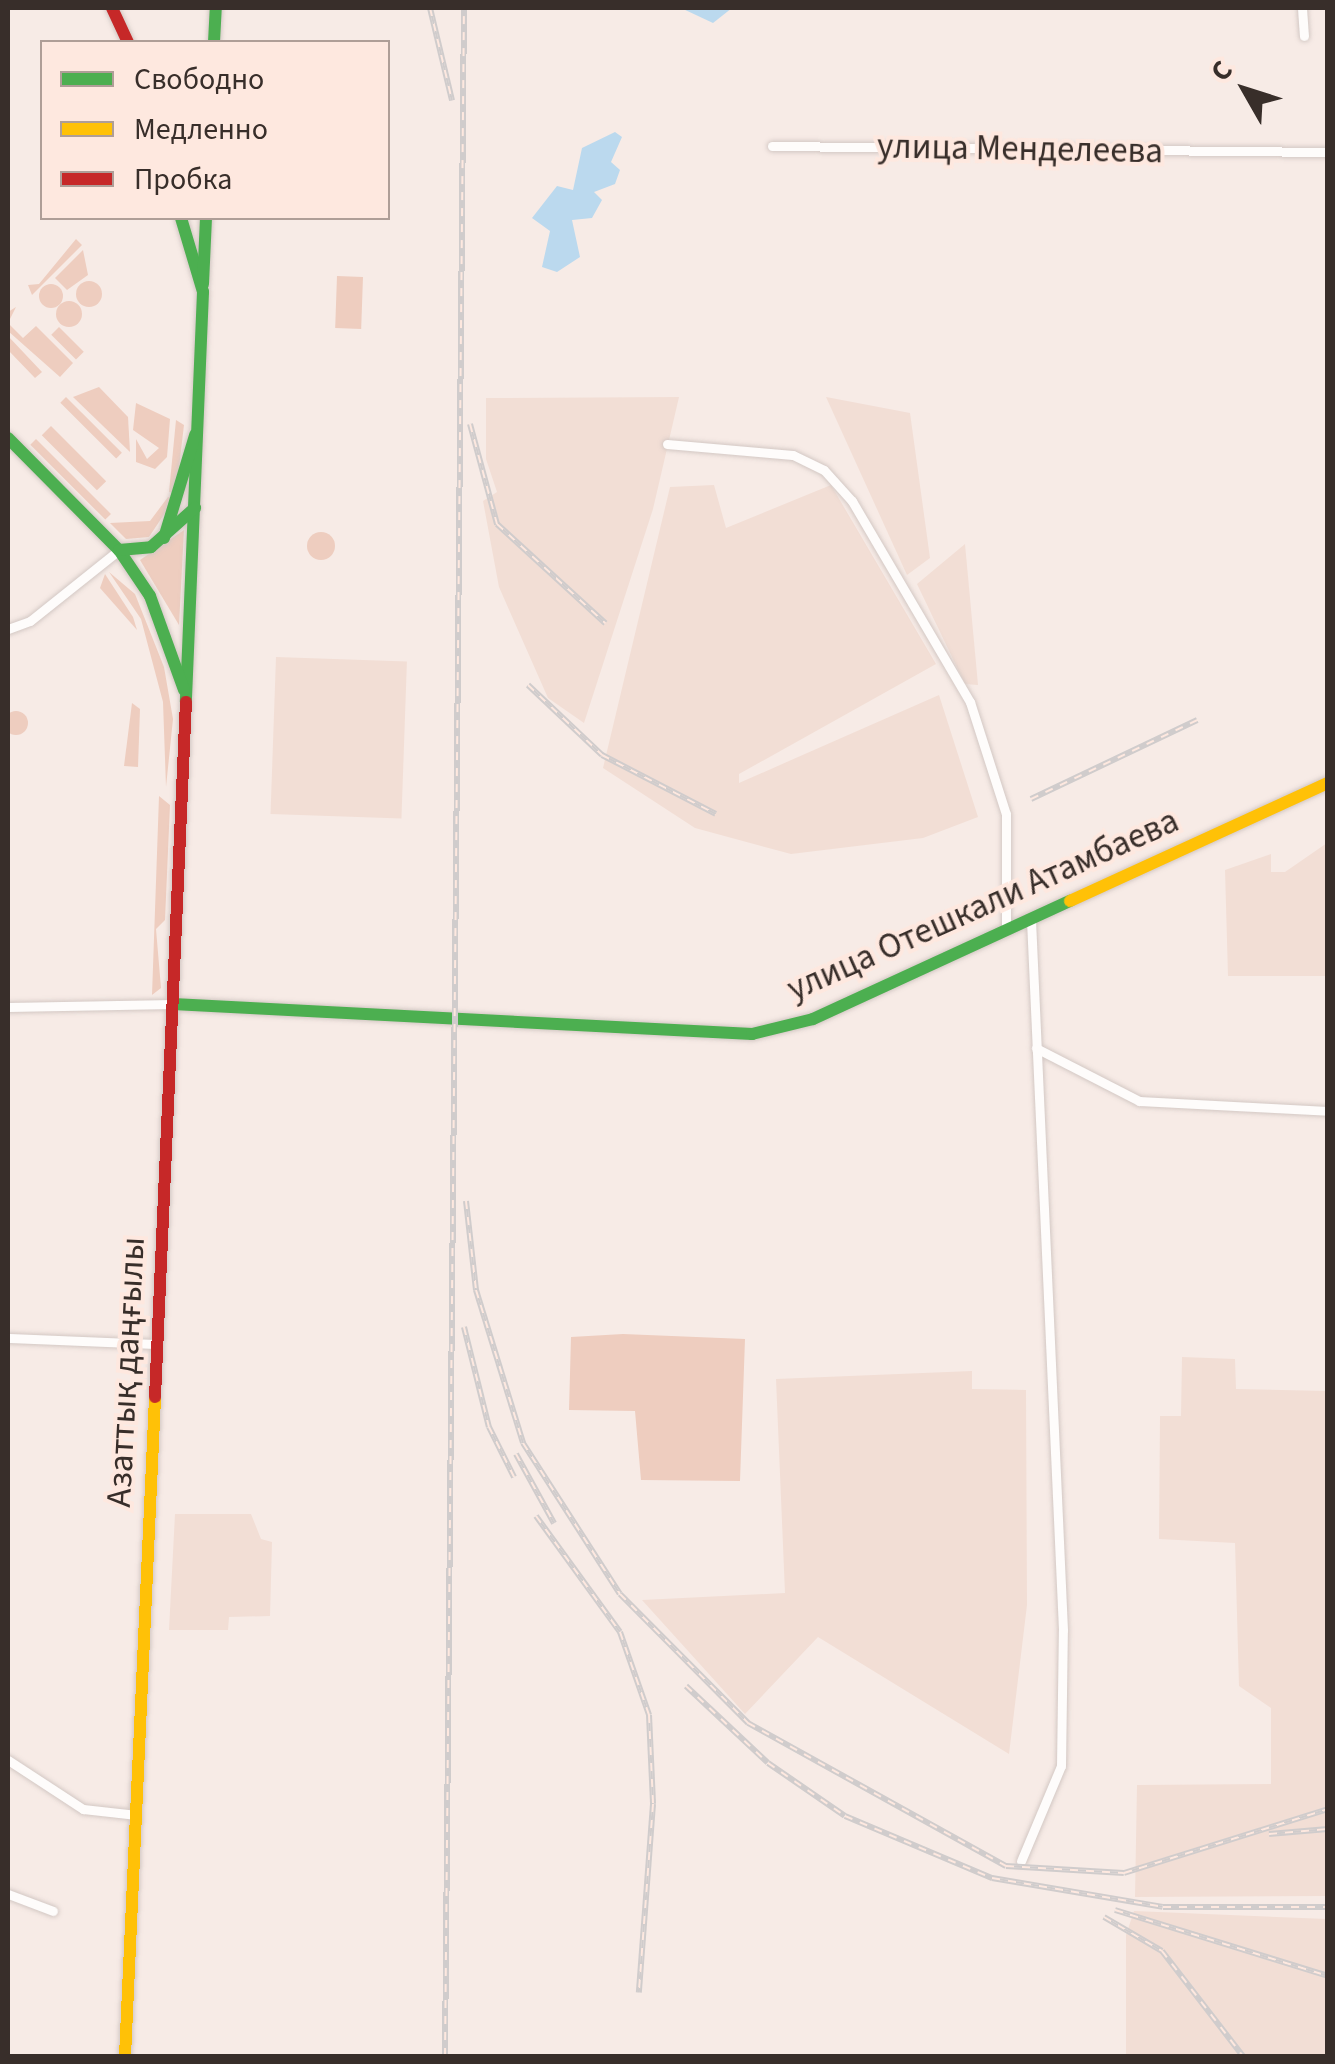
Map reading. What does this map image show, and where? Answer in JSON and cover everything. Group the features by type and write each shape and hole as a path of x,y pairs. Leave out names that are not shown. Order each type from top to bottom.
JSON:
{"main road":[{"path":"112,8 127,40"},
{"path":"214,40 216,8"},
{"path":"182,220 203,292"},
{"path":"164,538 199,418 206,220"},
{"name":"Азаттық даңғылы","path":"125,2056 199,418"},
{"path":"8,438 119,550 150,596 184,690"},
{"path":"119,550 164,538 195,508"},
{"name":"улица Отешкали Атамбаева","path":"173,1004 752,1034 813,1019 1328,783"}],"street":[{"path":"1302,8 1304,36"},
{"name":"улица Менделеева","path":"772,146 1328,152"},
{"path":"667,444 793,455 824,470 852,501 970,702 1006,814 1006,930"},
{"path":"8,628 30,621 119,550"},
{"path":"1020,1861 1061,1766 1062,1727 1031,919"},
{"path":"8,1007 173,1004"},
{"path":"1036,1048 1140,1101 1328,1111"},
{"path":"8,1338 157,1344"},
{"path":"8,1760 83,1809 137,1815"},
{"path":"8,1894 54,1910"}],"shaded area":[{"path":"76,239 82,245 32,295 28,285 39,284"},
{"path":"83,250 88,275 67,290 55,278"},
{"path":"337,276 363,277 361,329 335,328"},
{"path":"89,281 98,285 102,294 98,303 89,307 80,303 76,294 80,285"},
{"path":"51,284 60,287 60,305 51,308 42,305 39,296 42,287"},
{"path":"69,301 78,305 82,314 78,323 69,327 60,323 56,314 60,305"},
{"path":"8,323 23,338 36,326 73,363 60,377 8,331"},
{"path":"59,327 84,352 76,360 51,335"},
{"path":"8,336 42,372 35,378 8,350"},
{"path":"99,387 128,417 130,452 73,397"},
{"path":"66,397 122,453 116,459 60,403"},
{"path":"679,397 653,509 584,723 548,698 499,587 483,501 497,492 486,459 486,398"},
{"path":"826,397 910,413 930,558 907,575"},
{"path":"136,403 170,419 167,457 155,469 136,462 136,439 147,459 159,448 133,430"},
{"path":"176,420 184,425 176,493 169,492"},
{"path":"51,426 106,481 97,490 42,435"},
{"path":"36,439 111,514 105,520 30,445"},
{"path":"714,485 726,528 831,485 936,664 739,774 739,783 939,695 978,817 923,838 791,854 695,828 603,768 670,487"},
{"path":"168,497 175,498 149,537 126,539 110,523 150,521"},
{"path":"184,530 179,625 140,560"},
{"path":"321,532 331,536 335,546 331,556 321,560 311,556 307,546 311,536"},
{"path":"965,544 978,685 965,684 917,584"},
{"path":"109,572 135,594 164,667 173,719 166,787 163,702 141,619"},
{"path":"105,574 133,617 137,630 100,588"},
{"path":"276,657 407,662 401,818 271,814"},
{"path":"132,703 140,709 138,767 124,766"},
{"path":"16,711 25,714 25,732 16,735 7,732 4,723 7,714"},
{"path":"159,796 170,805 165,920 156,929 161,988 152,995"},
{"path":"1327,843 1327,976 1228,976 1225,870 1271,854 1271,872 1285,872"},
{"path":"623,1334 745,1339 740,1481 641,1480 635,1411 569,1410 571,1337"},
{"path":"1182,1357 1235,1359 1236,1389 1327,1391 1327,1896 1135,1897 1137,1785 1271,1784 1271,1708 1239,1686 1235,1543 1159,1539 1160,1416 1181,1416"},
{"path":"972,1371 972,1389 1026,1390 1027,1605 1009,1754 818,1637 745,1714 642,1600 785,1593 776,1379"},
{"path":"175,1514 251,1514 261,1539 272,1542 270,1616 229,1617 228,1630 169,1630"},
{"path":"1134,1911 1327,1919 1327,2056 1126,2056 1126,1935"}],"water":[{"path":"681,8 732,8 713,23"},
{"path":"615,132 622,137 611,162 620,170 615,184 594,192 602,200 592,218 572,220 580,257 557,272 542,267 550,231 532,218 557,186 573,190 582,148"}],"railway":[{"path":"430,8 452,100"},
{"path":"445,2056 464,8"},
{"path":"470,424 497,524 605,623"},
{"path":"528,685 602,755 716,814"},
{"path":"1031,799 1197,720"},
{"path":"466,1201 476,1290 523,1443 620,1594 748,1723 1006,1866 1124,1873 1328,1809"},
{"path":"464,1327 489,1427 514,1477"},
{"path":"516,1454 554,1523"},
{"path":"536,1516 620,1632 649,1715 653,1804 639,1992"},
{"path":"686,1686 768,1763 845,1816 992,1878 1163,1907 1328,1907"},
{"path":"1269,1834 1328,1829"},
{"path":"1115,1910 1328,1976"},
{"path":"1104,1917 1162,1951 1243,2056"}],"traffic: fast":[{"path":"214,40 216,8"},
{"path":"182,220 203,292 186,702"},
{"path":"203,284 206,220"},
{"path":"164,538 195,435"},
{"path":"8,438 119,550 150,596 184,690"},
{"path":"119,550 151,547 195,508"},
{"path":"173,1004 752,1034 813,1019 1070,901"}],"traffic: slow":[{"path":"1070,901 1328,783"},
{"path":"125,2056 155,1397"}],"traffic: jam":[{"path":"112,8 127,40"},
{"path":"155,1397 186,702"}]}
